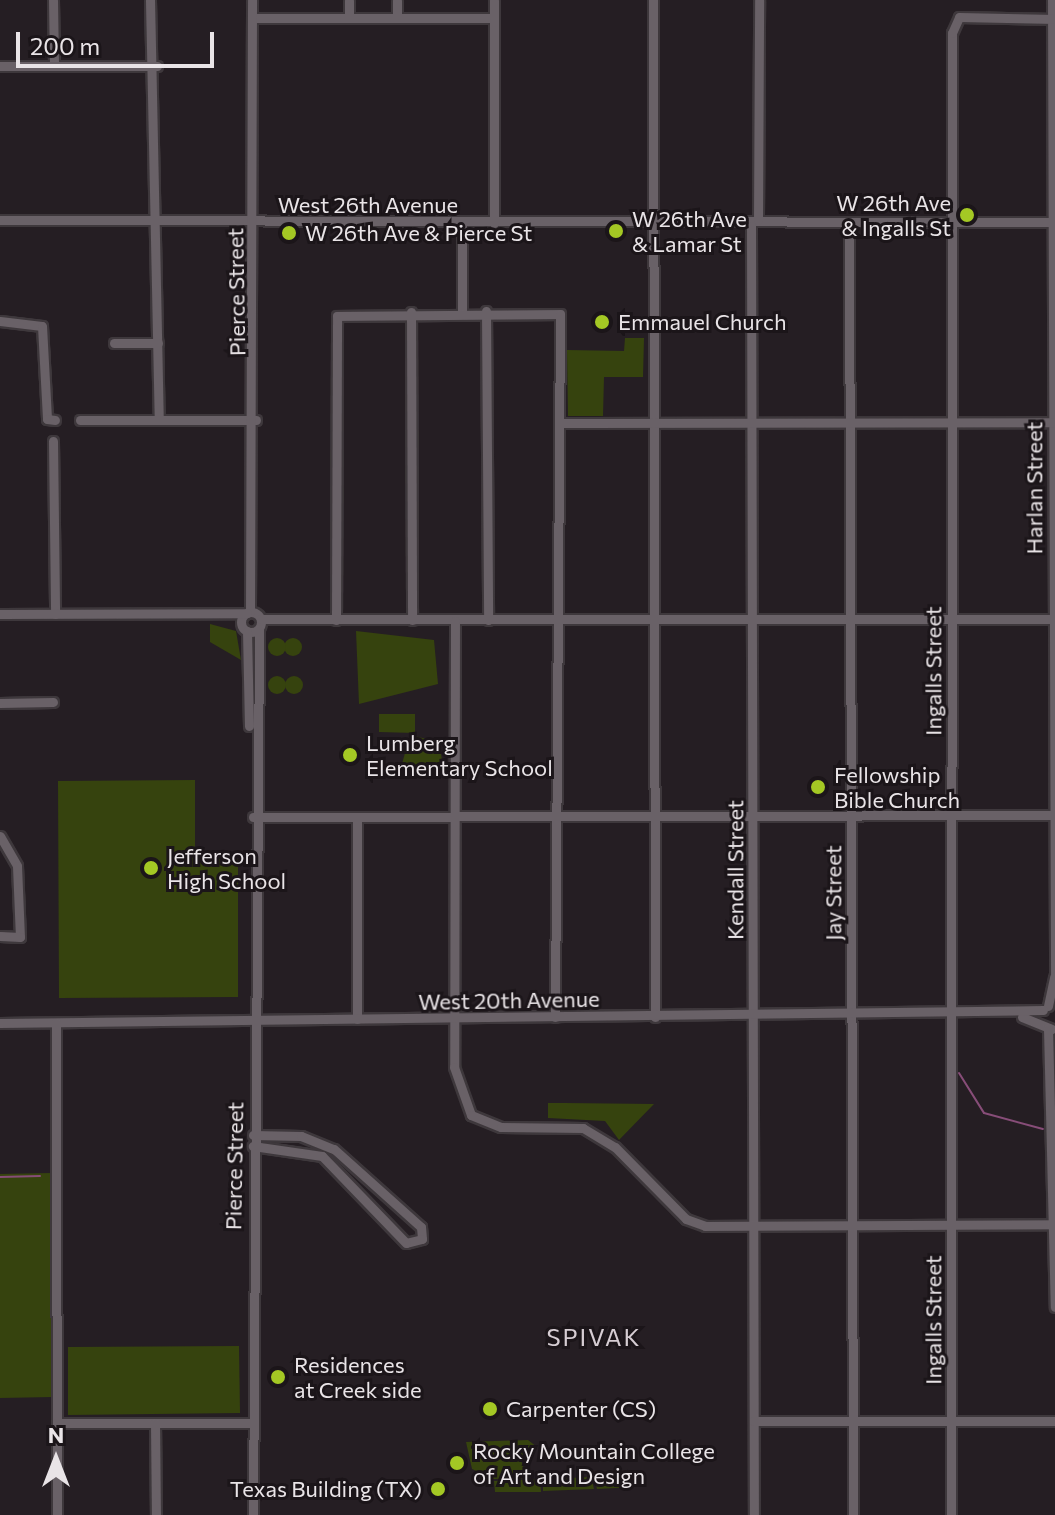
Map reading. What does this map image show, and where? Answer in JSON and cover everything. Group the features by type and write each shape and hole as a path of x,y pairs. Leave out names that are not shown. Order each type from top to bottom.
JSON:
{"street":[{"path":"53,0 54,66"},
{"path":"150,0 157,66 159,420"},
{"name":"Pierce Street","path":"252,0 256,420 253,1515"},
{"path":"349,0 349,18"},
{"path":"397,0 397,18"},
{"path":"494,0 494,223"},
{"path":"653,0 655,1017"},
{"name":"Kendall Street","path":"754,1515 751,423 759,0"},
{"name":"Harlan Street","path":"1048,1026 1054,979 1052,0"},
{"path":"252,18 494,18"},
{"name":"Ingalls Street","path":"951,1515 951,619 948,422 954,21 1054,18"},
{"path":"0,66 157,66"},
{"name":"West 26th Avenue","path":"0,220 157,219 253,223 1054,222"},
{"name":"Jay Street","path":"849,222 853,1515"},
{"path":"462,223 462,312"},
{"path":"486,311 488,620"},
{"path":"336,620 336,324 343,313 486,311 560,314 563,423 554,816 555,1017"},
{"path":"411,312 412,620"},
{"path":"0,321 42,326 51,420"},
{"path":"114,343 158,343"},
{"path":"80,420 256,420"},
{"path":"563,423 1054,422"},
{"path":"53,441 55,614"},
{"path":"0,614 222,614 277,621 1054,619"},
{"path":"222,614 244,628"},
{"path":"244,628 256,619"},
{"path":"244,628 256,619"},
{"path":"455,621 457,1088 471,1115 501,1127 583,1128 602,1137 686,1219 754,1225 1055,1224"},
{"name":"Pierce Street","path":"244,628 253,817"},
{"path":"0,703 53,702"},
{"path":"253,817 1054,815"},
{"path":"357,817 357,1019"},
{"path":"0,836 17,866 20,937 0,936"},
{"name":"West 20th Avenue","path":"0,1023 1019,1016 1049,1007"},
{"name":"West 20th Avenue","path":"1019,1016 1048,1026"},
{"path":"56,1023 57,1515"},
{"path":"1048,1026 1054,1045 1055,1307"},
{"path":"253,1135 301,1136 334,1149 421,1227 422,1239 406,1243 322,1156 253,1146"},
{"path":"754,1421 1055,1421"},
{"path":"57,1423 253,1423"},
{"path":"155,1423 156,1515"}],"green space":[{"path":"625,338 644,338 643,377 604,377 603,416 568,416 567,350 624,351"},
{"path":"210,624 236,631 241,660 210,642"},
{"path":"356,631 434,640 438,684 359,704"},
{"path":"277,638 286,647 277,656 268,647"},
{"path":"293,638 302,647 293,656 284,647"},
{"path":"277,676 286,685 277,694 268,685"},
{"path":"294,676 303,685 294,694 285,685"},
{"path":"379,714 415,714 415,733 379,732"},
{"path":"410,735 439,742 442,760 434,771 400,771"},
{"path":"195,780 195,859 238,859 238,997 59,998 58,781"},
{"path":"548,1103 654,1104 619,1140 605,1121 548,1118"},
{"path":"51,1173 53,1397 0,1398 0,1174"},
{"path":"239,1346 240,1413 68,1415 68,1347"},
{"path":"528,1440 537,1447 520,1457 527,1478 494,1479 472,1469 466,1442"},
{"path":"594,1476 634,1476 635,1487 597,1489"},
{"path":"591,1477 594,1489 543,1491 543,1479"},
{"path":"540,1479 541,1492 495,1492 494,1481"}],"waterway":[{"path":"959,1073 984,1113 1043,1129"},
{"path":"0,1177 40,1176"}],"place":[{"name":"W 26th Ave & Ingalls St","path":"967,215"},
{"name":"W 26th Ave & Lamar St","path":"616,231"},
{"name":"W 26th Ave & Pierce St","path":"289,233"},
{"name":"Emmauel Church","path":"602,322"},
{"name":"Lumberg Elementary School","path":"350,755"},
{"name":"Fellowship Bible Church","path":"818,787"},
{"name":"Jefferson High School","path":"151,868"},
{"name":"Residences at Creek side","path":"278,1377"},
{"name":"Carpenter (CS)","path":"490,1409"},
{"name":"Rocky Mountain College of Art and Design","path":"457,1463"},
{"name":"Texas Building (TX)","path":"438,1489"}],"district":[{"name":"SPIVAK","path":"594,1337"}]}
